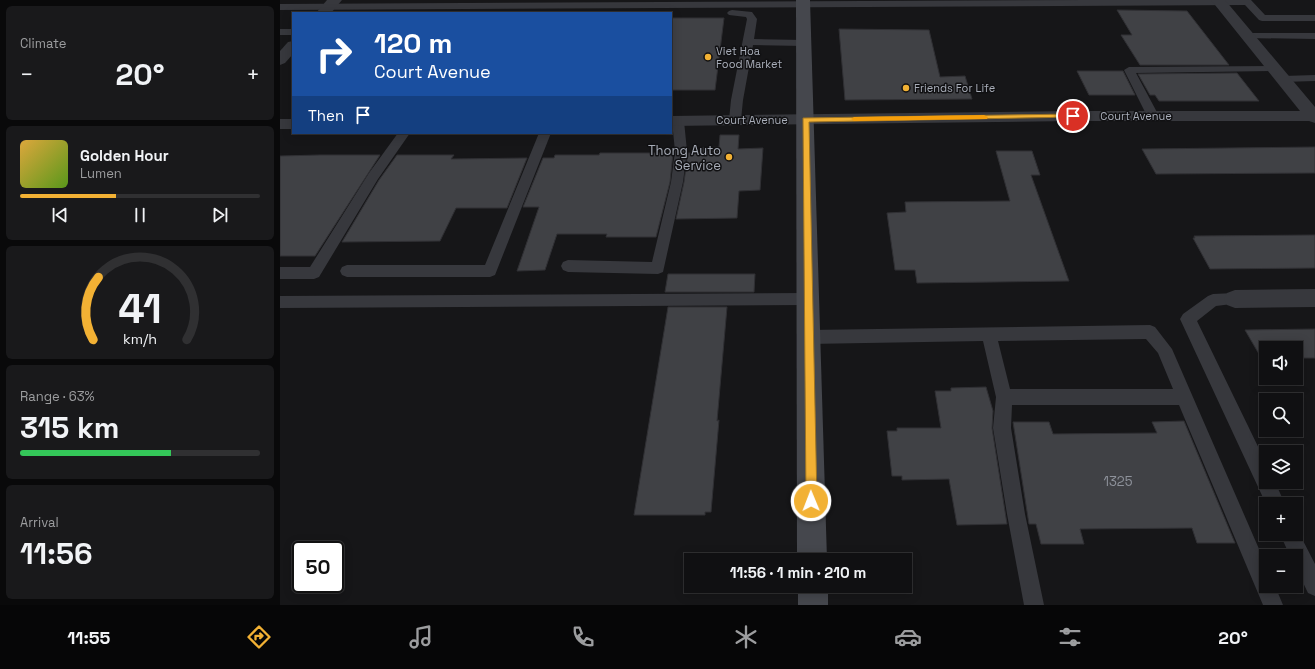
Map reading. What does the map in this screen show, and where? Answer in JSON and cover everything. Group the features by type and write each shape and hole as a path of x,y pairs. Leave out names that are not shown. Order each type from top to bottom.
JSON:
{"main road":[{"path":"803,3 812,553"},
{"path":"813,593 813,605"}],"street":[{"path":"1219,1 1314,117"},
{"path":"280,60 292,46"},
{"name":"Court Avenue","path":"675,121 1153,116 1314,117"},
{"path":"280,124 292,124"},
{"path":"1235,299 1315,298"}],"lane":[{"path":"280,7 1247,1 1262,18 1315,18"},
{"path":"672,14 749,14 752,19 737,100 735,120"},
{"path":"280,32 292,32"},
{"path":"1248,36 1315,36"},
{"path":"748,42 804,43"},
{"path":"1153,116 1129,70 1278,74 1315,78"},
{"path":"568,266 658,268 677,182 681,151 675,121"},
{"path":"280,273 314,273 374,176 403,134"},
{"path":"347,271 490,271 545,134"},
{"path":"280,302 808,299"},
{"path":"1235,299 1213,300 1188,319 1273,497"},
{"path":"808,337 1150,332 1164,350 1273,605"},
{"path":"989,335 1004,397 1002,428 1016,514 1034,605"},
{"path":"1004,397 1185,397"},
{"path":"1293,541 1315,586"}],"building":[{"path":"1117,10 1187,11 1229,65 1140,65 1121,35 1132,35"},
{"path":"672,18 724,18 715,90 672,90"},
{"path":"839,29 929,30 940,77 965,76 972,99 845,100"},
{"path":"1077,71 1123,71 1135,95 1089,95"},
{"path":"1237,73 1259,101 1159,101 1155,95 1150,95 1138,74"},
{"path":"720,135 739,135 738,149 763,148 760,190 739,191 737,218 676,219 684,182 688,153 699,153 700,148 719,147"},
{"path":"1315,147 1315,173 1156,174 1142,149"},
{"path":"996,151 1032,151 1040,175 1031,175 1069,281 917,283 915,270 895,270 887,213 906,212 905,202 1010,201"},
{"path":"600,153 673,153 670,182 656,237 606,237 607,234 557,234 545,270 517,271 539,207 523,207 543,158 554,158 555,155 599,155"},
{"path":"380,155 315,256 280,256 280,156"},
{"path":"397,155 454,155 451,159 527,158 507,208 456,208 440,241 342,242 379,180"},
{"path":"1315,235 1315,268 1210,269 1193,238 1195,238 1194,236"},
{"path":"668,274 755,274 754,292 665,292"},
{"path":"668,307 727,307 711,512 705,512 705,515 634,515"},
{"path":"1315,329 1315,358 1303,358 1303,341 1259,341 1259,354 1245,330"},
{"path":"986,387 993,411 992,428 1007,524 957,525 949,479 902,480 902,476 892,476 887,431 897,431 897,428 941,428 935,391 951,391 951,388"},
{"path":"1184,421 1235,543 1197,543 1192,528 1080,529 1084,544 1041,544 1036,524 1029,524 1013,422 1049,422 1053,434 1157,433 1152,422"}],"slow traffic":[{"path":"854,119 984,117"}],"place":[{"name":"Viet Hoa Food Market","path":"708,57"},
{"name":"Friends For Life","path":"906,88"},
{"name":"Thong Auto Service","path":"729,157"}],"route":[{"path":"811,501 805,120 1073,116"}]}
